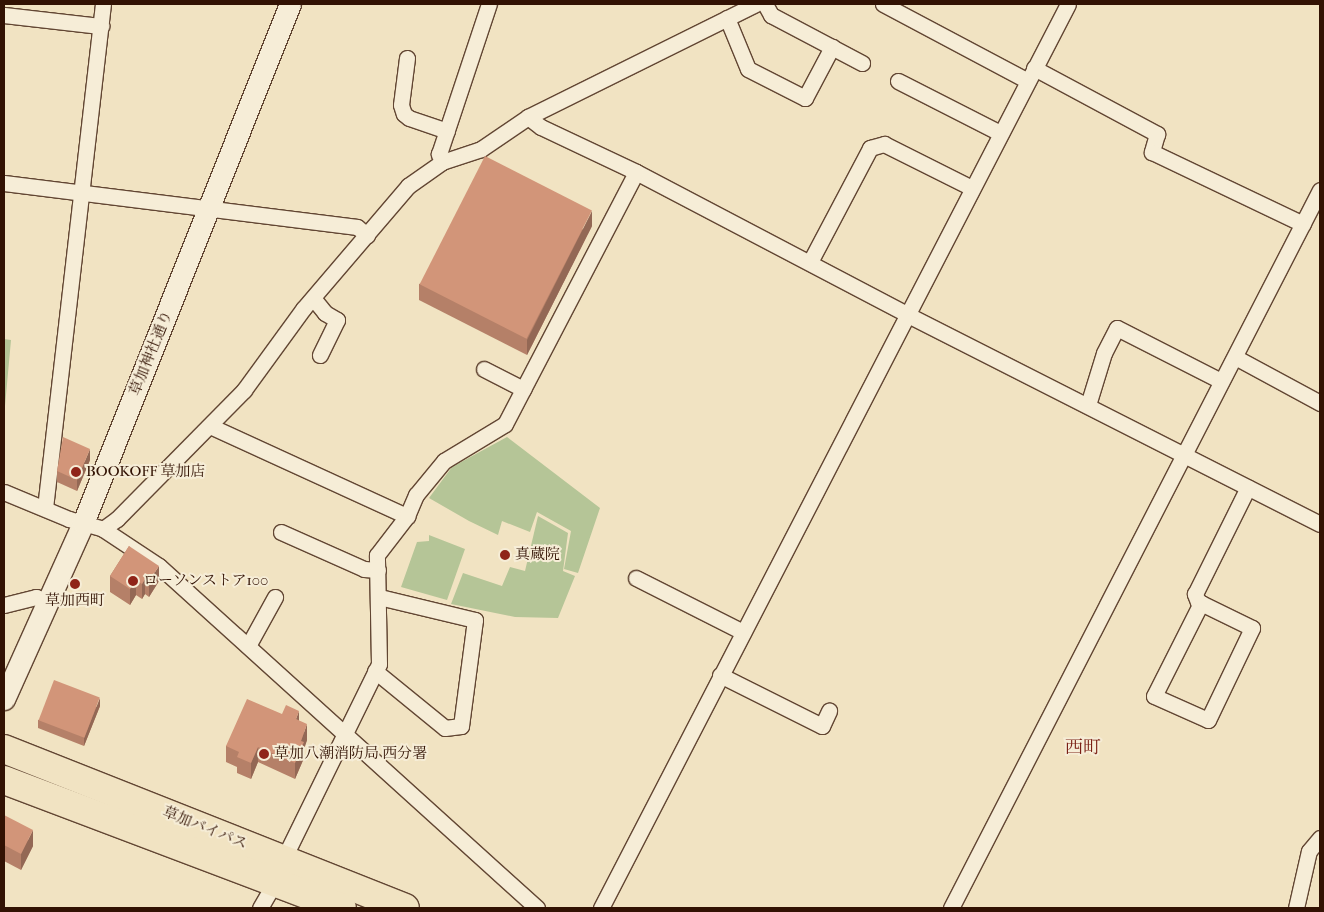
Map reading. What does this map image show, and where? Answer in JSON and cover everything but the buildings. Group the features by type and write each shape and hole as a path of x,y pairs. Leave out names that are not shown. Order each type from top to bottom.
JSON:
{"highway":[{"name":"草加バイパス","path":"4,749 279,871 342,908"},
{"name":"草加バイパス","path":"4,780 279,871 405,908"}],"street":[{"path":"45,508 104,4"},
{"name":"草加神社通り","path":"4,699 83,523 290,4"},
{"path":"442,162 439,154 489,4"},
{"path":"103,529 117,518 244,390 313,298 408,186 442,162 481,149 528,117 756,4"},
{"path":"764,4 771,15 862,63"},
{"path":"883,4 1156,134 1152,152 1303,224"},
{"path":"601,908 1068,4"},
{"path":"4,15 101,26"},
{"path":"727,18 748,69 805,98 832,47"},
{"path":"407,58 401,106 404,114 408,118 447,131"},
{"path":"898,81 1000,133"},
{"path":"528,117 542,127 636,172 908,315 1320,524"},
{"path":"810,262 870,148 884,144 972,188"},
{"path":"260,908 344,732 379,664 377,555 407,516 416,495 444,461 505,424 636,172"},
{"path":"4,182 357,226 367,235"},
{"path":"951,908 1320,190"},
{"path":"313,298 325,313 337,320 320,355"},
{"path":"1088,405 1104,352 1117,328 1221,381"},
{"path":"1235,357 1320,403"},
{"path":"484,369 523,388"},
{"path":"210,426 407,516"},
{"path":"1201,603 1154,696 1208,720 1252,628 1201,603 1195,594 1248,487"},
{"path":"4,492 103,529 159,566 537,908"},
{"path":"281,532 364,569 378,570"},
{"path":"636,578 743,632"},
{"path":"375,671 445,728 461,726 475,620 379,596"},
{"path":"4,604 36,597 48,602"},
{"path":"248,646 275,597"},
{"path":"720,676 822,726 829,712"},
{"path":"1296,908 1309,851 1320,838"}],"green space":[{"path":"4,339 11,340 4,417"},
{"path":"507,437 600,508 578,573 564,569 571,531 537,512 530,532 502,521 498,535 429,498 452,467"},
{"path":"538,516 568,533 563,571 575,576 558,618 515,617 451,604 463,573 502,586 510,567 525,571"},
{"path":"429,535 465,549 447,600 401,587 417,542 429,541"}],"place":[{"name":"BOOKOFF 草加店","path":"76,472"},
{"name":"真蔵院","path":"505,555"},
{"name":"ローソンストア100","path":"133,581"},
{"name":"草加西町","path":"75,584"},
{"name":"草加八潮消防局 西分署","path":"264,754"}],"district":[{"name":"西町","path":"1083,748"}]}
